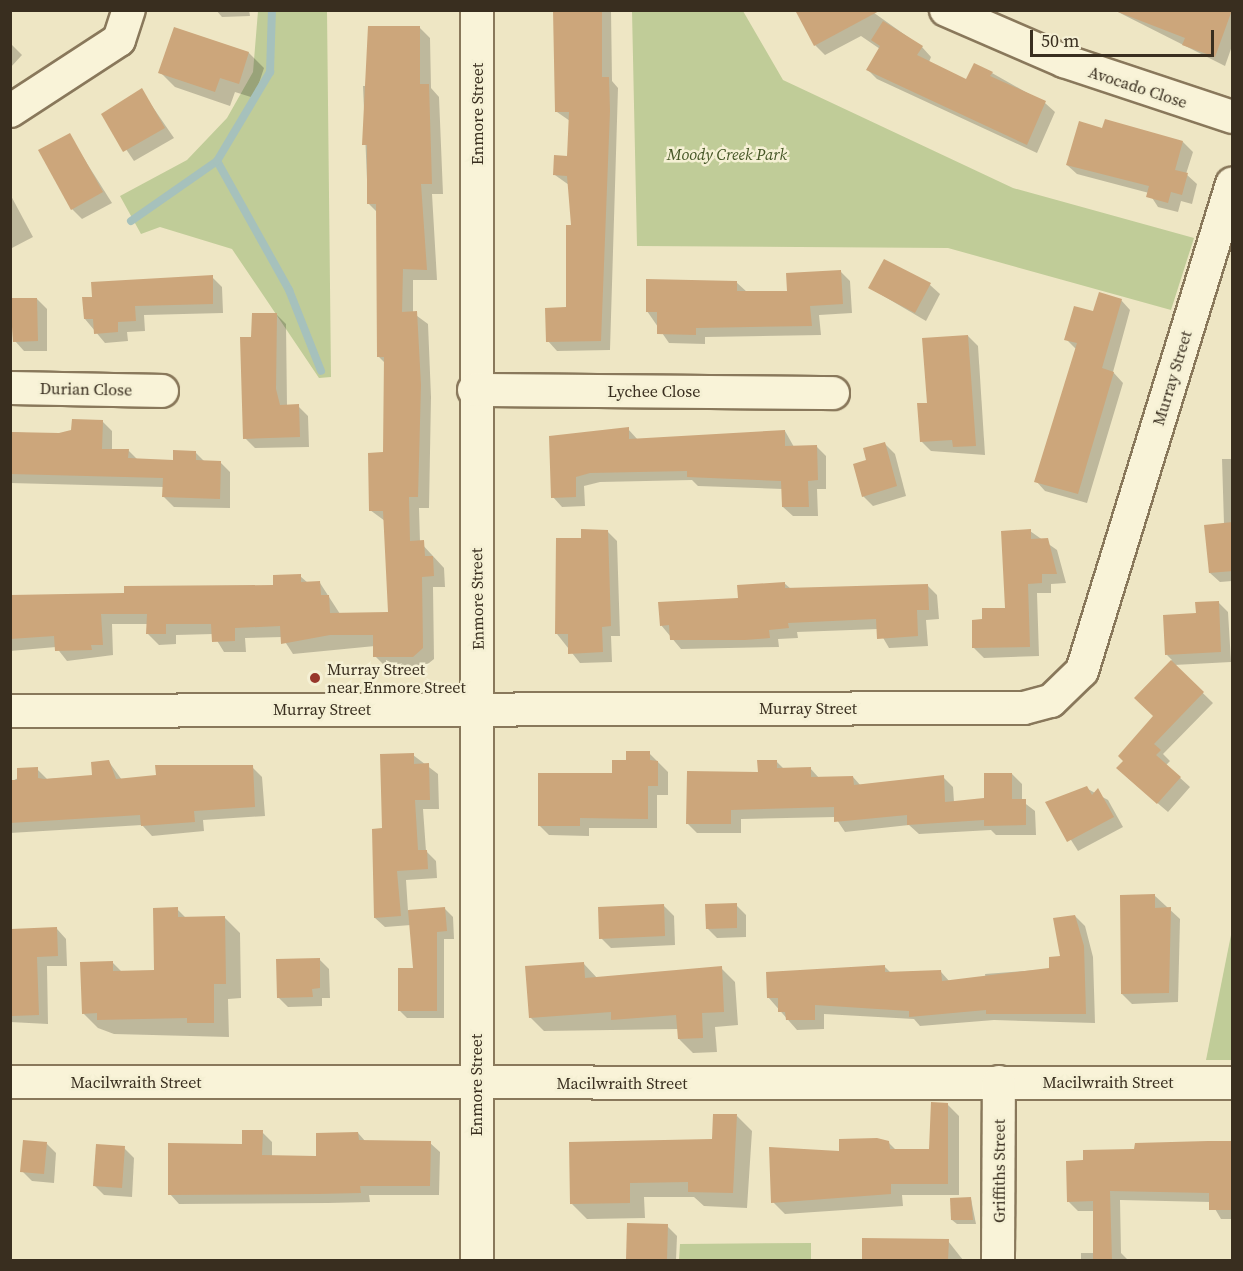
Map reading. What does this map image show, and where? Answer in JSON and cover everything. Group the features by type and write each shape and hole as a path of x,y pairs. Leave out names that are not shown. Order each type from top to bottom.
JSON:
{"street":[{"path":"10,111 119,40 129,10"},
{"name":"Enmore Street","path":"477,10 474,390 478,708 477,1260"},
{"name":"Avocado Close","path":"946,10 1064,62 1233,117"},
{"name":"Murray Street","path":"10,711 1012,708 1051,702 1082,671 1233,184"},
{"name":"Durian Close","path":"10,388 162,390"},
{"name":"Lychee Close","path":"474,390 833,393"},
{"name":"Macilwraith Street","path":"10,1082 1233,1083"},
{"name":"Griffiths Street","path":"998,1260 999,1082"}],"green space":[{"path":"258,11 327,11 331,377 319,378 232,249 160,227 141,234 120,196 187,160 227,118 253,72"},
{"name":"Moody Creek Park","path":"632,11 743,11 783,80 1013,188 1194,238 1171,310 948,248 637,246"},
{"path":"1232,930 1232,1060 1206,1060"},
{"path":"811,1243 811,1260 679,1260 680,1244"}],"building":[{"path":"553,10 602,10 602,77 609,77 610,111 601,341 546,342 545,308 566,307 566,225 571,225 567,176 553,175 554,155 567,156 569,112 555,112"},
{"path":"795,10 881,10 814,46"},
{"path":"1232,10 1215,57 1182,45 1185,38 1118,12"},
{"path":"883,21 923,46 917,55 966,79 974,63 993,72 990,76 1046,101 1027,145 866,70 880,46 871,40"},
{"path":"368,26 420,26 420,84 429,84 432,184 421,184 427,270 403,269 402,312 417,311 421,385 418,497 409,497 410,541 424,540 425,556 433,556 434,576 422,577 423,648 413,657 373,657 373,635 330,635 281,644 280,626 235,628 235,641 212,642 211,624 166,624 166,634 146,634 147,614 101,614 103,645 91,645 92,650 55,651 54,636 10,639 10,595 124,593 124,586 273,585 273,575 301,574 301,582 320,581 321,595 329,595 330,613 388,612 383,511 369,511 368,453 383,452 384,357 377,357 376,204 367,204 367,145 362,145"},
{"path":"174,27 249,52 239,84 220,78 215,92 158,73"},
{"path":"142,88 165,128 123,152 101,114"},
{"path":"1105,119 1183,141 1175,170 1188,173 1182,195 1171,192 1168,203 1146,197 1149,186 1066,165 1079,121 1102,128"},
{"path":"70,133 103,192 71,210 38,150"},
{"path":"884,259 931,283 915,313 868,288"},
{"path":"841,270 843,304 810,306 812,326 696,328 696,335 657,334 657,312 646,312 646,279 737,281 737,291 787,291 786,273"},
{"path":"213,275 213,304 135,306 136,321 118,322 118,332 94,334 93,319 84,319 82,297 92,297 91,282"},
{"path":"1099,292 1122,299 1102,368 1114,372 1078,494 1034,482 1077,343 1064,340 1074,306 1093,311"},
{"path":"10,298 37,298 38,341 13,342"},
{"path":"252,313 277,313 276,389 280,405 299,404 300,437 243,439 240,337 251,337"},
{"path":"968,335 976,446 953,447 952,440 920,442 917,403 927,403 922,338"},
{"path":"72,419 103,420 102,449 129,449 128,458 173,460 173,450 196,451 196,460 221,461 220,499 162,497 163,478 10,474 10,432 59,433 71,430"},
{"path":"629,427 629,439 785,430 785,446 817,445 818,480 808,481 809,507 782,507 781,481 687,477 687,471 590,473 576,477 576,497 551,498 549,436"},
{"path":"885,442 897,486 862,497 853,464 866,460 863,448"},
{"path":"1233,522 1233,571 1209,573 1204,525"},
{"path":"581,529 608,530 611,626 602,627 603,652 568,654 568,634 555,634 556,538 581,538"},
{"path":"1031,529 1031,539 1048,538 1057,574 1042,574 1042,583 1028,584 1030,647 972,648 972,620 982,619 982,608 1005,608 1001,531"},
{"path":"785,582 785,588 928,584 929,610 917,610 918,636 877,639 876,619 788,623 789,628 769,630 770,638 745,640 670,640 669,625 660,626 658,602 738,598 737,585"},
{"path":"1219,601 1221,652 1165,655 1163,615 1196,613 1195,602"},
{"path":"1171,660 1204,692 1154,744 1161,750 1156,755 1181,777 1157,804 1116,768 1123,761 1118,756 1153,716 1134,698"},
{"path":"626,751 650,751 650,760 658,761 658,786 648,786 648,819 580,818 580,826 538,826 538,773 612,773 612,760 626,760"},
{"path":"414,753 414,764 429,763 430,800 415,800 418,850 427,850 428,869 397,871 401,916 374,918 372,829 382,828 380,754"},
{"path":"109,760 116,779 156,775 155,765 253,765 255,807 194,811 195,822 141,826 140,815 10,823 10,780 17,780 17,768 38,767 38,778 44,779 92,775 91,762"},
{"path":"757,760 777,760 777,768 811,767 811,777 853,776 854,785 944,775 945,802 984,798 984,773 1012,773 1012,799 1026,799 1026,825 984,826 984,820 907,825 907,815 834,822 834,807 731,810 731,824 686,824 687,771 758,772"},
{"path":"1087,786 1092,795 1098,788 1114,817 1067,842 1045,802"},
{"path":"1155,894 1155,908 1171,907 1169,993 1121,994 1120,895"},
{"path":"737,903 737,928 706,929 705,904"},
{"path":"664,904 665,936 599,939 598,907"},
{"path":"178,907 178,917 225,916 226,984 214,984 214,1023 187,1023 187,1018 97,1020 97,1013 82,1014 80,962 113,961 113,971 154,970 153,908"},
{"path":"445,907 447,931 437,932 437,1011 398,1011 398,968 413,968 408,910"},
{"path":"1075,915 1084,946 1086,1014 986,1014 986,1010 909,1017 909,1011 815,1005 815,1020 786,1020 785,1012 778,1012 778,998 767,998 766,972 885,965 885,972 941,970 942,981 1049,968 1049,957 1060,956 1053,918"},
{"path":"57,927 58,956 37,957 39,1015 12,1016 11,929"},
{"path":"320,958 320,988 312,989 313,997 277,998 276,959"},
{"path":"584,962 585,978 722,966 724,1012 702,1013 703,1038 678,1039 676,1015 611,1020 611,1012 529,1018 525,966"},
{"path":"931,1102 948,1103 948,1184 891,1184 891,1194 771,1203 769,1147 839,1151 839,1139 877,1138 889,1141 890,1149 929,1149"},
{"path":"713,1114 737,1114 733,1193 688,1192 688,1182 630,1183 630,1203 570,1204 569,1142 712,1139"},
{"path":"242,1130 263,1130 262,1155 316,1156 316,1133 358,1132 359,1140 431,1141 430,1186 360,1186 361,1193 168,1195 168,1143 242,1144"},
{"path":"23,1140 47,1142 44,1174 20,1172"},
{"path":"1233,1141 1233,1210 1209,1210 1209,1193 1110,1191 1112,1260 1093,1260 1093,1201 1067,1202 1066,1161 1083,1160 1083,1150 1134,1149 1135,1143"},
{"path":"96,1144 125,1146 122,1188 93,1186"},
{"path":"971,1197 973,1220 951,1220 950,1198"},
{"path":"627,1223 668,1224 667,1260 626,1260"},
{"path":"862,1238 949,1239 948,1260 862,1260"}],"waterway":[{"path":"131,221 217,161 270,72 272,10"},
{"path":"217,161 289,290 321,371"}],"place":[{"name":"Murray Street near Enmore Street","path":"315,678"}]}
